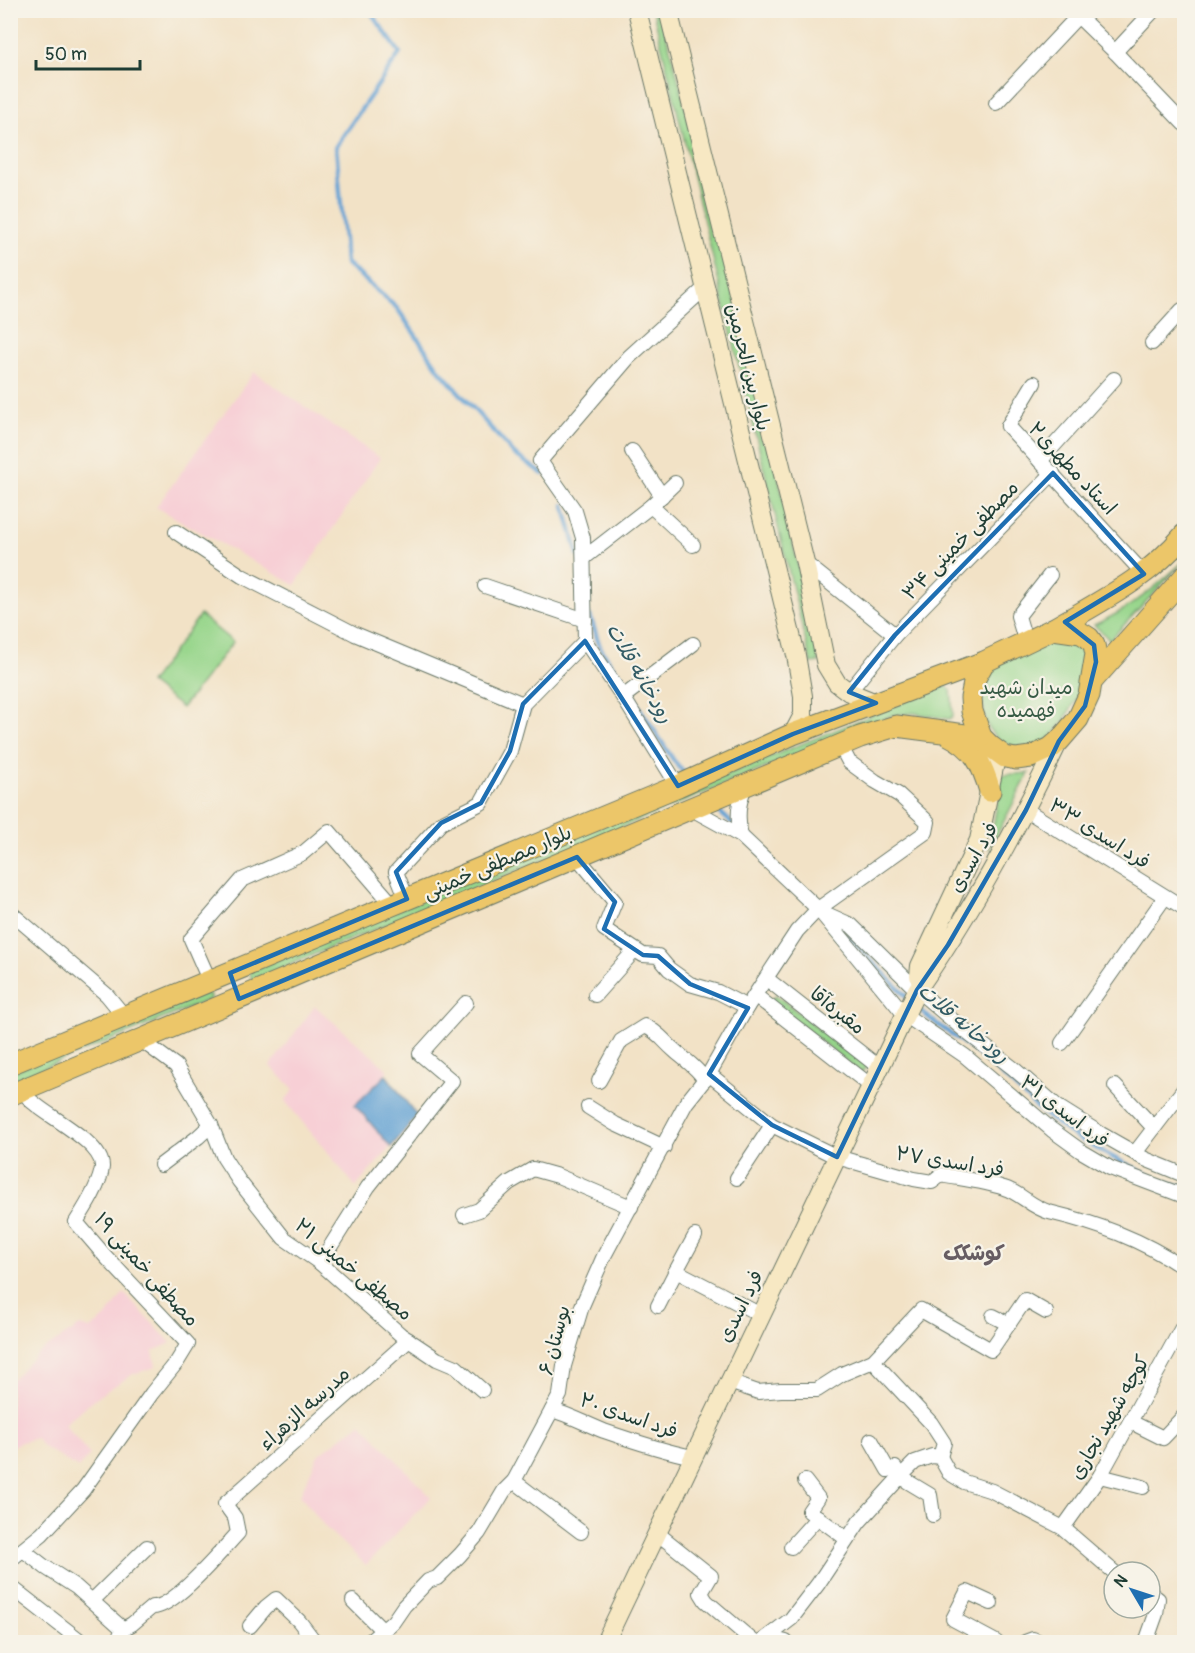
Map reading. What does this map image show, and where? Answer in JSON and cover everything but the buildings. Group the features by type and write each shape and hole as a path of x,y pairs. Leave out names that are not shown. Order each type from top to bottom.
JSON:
{"main road":[{"name":"بلوار بین الحرمین","path":"636,10 800,674 803,715 793,734"},
{"name":"بلوار بین الحرمین","path":"668,10 805,563 826,665 837,683 849,692 876,703"},
{"path":"1053,629 1072,630 1089,638 1094,645 1096,654 1089,695 1078,719 1059,741 1041,753 1030,757 1005,757 997,753 981,737 972,711 971,698 975,678 984,662 1053,629 1144,574 1175,547 1185,535"},
{"path":"1093,680 1185,577"},
{"name":"بلوار مصطفی خمینی","path":"10,1064 679,785 793,734 984,662"},
{"path":"800,674 826,665"},
{"name":"بلوار مصطفی خمینی","path":"17,1092 840,746 896,726 981,737"},
{"path":"940,731 962,742 973,753 983,767 990,791"},
{"name":"فرد اسدی","path":"604,1642 837,1157 867,1083 917,990 948,945 1026,810 1059,741"},
{"name":"فرد اسدی","path":"917,990 920,966 979,840 997,753"},
{"path":"230,973 239,999"}],"street":[{"path":"1115,52 1154,10"},
{"path":"996,103 1078,16 1185,124"},
{"path":"679,785 585,641 583,538 575,511 540,461 629,357 706,287"},
{"path":"1152,343 1182,310 1185,313"},
{"path":"1040,460 1114,379"},
{"name":"استاد مطهری۲","path":"1034,383 1008,426 1144,574"},
{"path":"632,451 662,496"},
{"name":"مصطفی خمینی ۳۴","path":"849,692 895,635 1053,473"},
{"path":"584,558 651,507 675,483"},
{"path":"651,507 693,545"},
{"path":"176,532 242,576 355,634 524,704"},
{"path":"805,563 895,635"},
{"path":"1026,643 1018,616 1050,575"},
{"path":"485,586 585,620"},
{"path":"400,902 396,872 441,823 481,803 510,751 524,704 585,641"},
{"path":"623,697 693,644"},
{"path":"753,1006 772,983 797,932 818,909 926,832 928,822 898,795 875,782 849,762 840,746"},
{"path":"741,836 738,807 744,786"},
{"path":"690,808 741,836 818,909"},
{"name":"فرد اسدی ۳۳","path":"1026,810 1185,908"},
{"path":"210,982 191,939 242,880 303,853 328,831 400,902"},
{"name":"مقبره‌آقا","path":"577,856 615,902 604,929 643,955 658,956 669,969 690,984 753,1006 867,1083"},
{"path":"1062,1043 1165,897"},
{"name":"فرد اسدی ۳۱","path":"818,909 851,926 917,990 1058,1107 1135,1153 1173,1172 1185,1175"},
{"name":"فرد اسدی ۳۱","path":"818,909 905,1015 964,1056 1052,1130 1110,1168 1185,1196"},
{"path":"10,912 107,995 125,1017"},
{"path":"595,995 635,950"},
{"name":"مقبره‌آقا","path":"772,983 877,1066"},
{"path":"320,1263 368,1187 452,1081 420,1054 466,1003"},
{"name":"بوستان ۶","path":"369,1642 393,1622 428,1581 437,1578 466,1548 485,1524 489,1513 504,1491 514,1482 560,1395 564,1366 582,1306 604,1256 686,1103 707,1077 753,1006"},
{"name":"فرد اسدی ۲۷","path":"599,1081 621,1041 645,1026 657,1031 672,1049 772,1125 837,1157 914,1179 932,1182 941,1175 1006,1188 1032,1205 1049,1212 1104,1227 1137,1240 1185,1268"},
{"name":"مصطفی خمینی ۲۱","path":"141,1040 176,1066 211,1125 224,1158 284,1238 320,1263 410,1340 437,1359 456,1367 482,1390"},
{"path":"1115,1086 1154,1128"},
{"path":"1135,1153 1185,1089"},
{"name":"مصطفی خمینی ۱۹","path":"10,1560 42,1534 82,1490 188,1344 76,1222 92,1197 102,1166 99,1158 86,1140 17,1092"},
{"path":"588,1107 615,1124 664,1147"},
{"path":"161,1165 211,1125"},
{"path":"737,1178 772,1125"},
{"path":"464,1215 479,1210 509,1183 532,1169 558,1176 632,1207"},
{"path":"658,1306 695,1236"},
{"path":"676,1271 761,1315"},
{"path":"729,1382 758,1392 817,1390 842,1374 873,1361 921,1310 991,1350 1025,1300 1046,1312"},
{"path":"993,1316 1009,1324"},
{"name":"کوچه شهید ‌نجاری","path":"1063,1528 1100,1476 1185,1324"},
{"name":"مدرسه الزهراء","path":"123,1629 153,1607 159,1608 172,1599 207,1568 238,1533 235,1518 225,1504 410,1340"},
{"path":"873,1361 931,1423 945,1443 940,1457 949,1473 964,1482 992,1491 1063,1528 1102,1562"},
{"name":"فرد اسدی ۲۰","path":"552,1410 574,1416 603,1430 671,1453 693,1456"},
{"path":"1131,1422 1163,1438 1185,1416"},
{"path":"871,1440 888,1470 895,1468 900,1477 930,1495 933,1515"},
{"path":"761,1642 791,1620 859,1522 900,1477 915,1462 932,1456 940,1457"},
{"path":"1100,1476 1143,1487"},
{"path":"805,1481 818,1498 809,1511 847,1539"},
{"path":"514,1482 581,1533"},
{"path":"791,1547 818,1517"},
{"path":"657,1533 711,1576 701,1593 706,1601 753,1642"},
{"path":"93,1600 147,1547"},
{"path":"23,1550 45,1568 93,1600 123,1629 117,1642"},
{"path":"10,1586 82,1642"},
{"path":"991,1603 967,1592 953,1619 996,1642"},
{"path":"250,1626 276,1599 299,1621 315,1642"},
{"path":"353,1601 383,1631"},
{"path":"1146,1642 1154,1620"},
{"path":"1025,1642 1033,1639 1040,1642"},
{"path":"768,1642 786,1642"}],"highlighted area":[{"path":"1053,473 1144,574 1065,622 1094,645 1096,662 1085,706 1059,741 1026,810 948,945 917,990 837,1157 772,1125 709,1074 748,1008 690,984 658,956 643,955 604,929 615,902 577,857 239,999 230,973 407,899 396,872 441,823 481,803 510,751 523,704 585,641 678,786 793,734 876,703 849,692 895,635"}],"shaded area":[{"path":"254,372 380,458 295,585 156,507"},
{"path":"315,1006 387,1069 386,1075 417,1116 356,1187 285,1101 294,1089 270,1066"},
{"path":"124,1293 171,1343 153,1351 156,1367 133,1374 97,1397 64,1424 90,1455 78,1468 43,1447 36,1438 18,1443 11,1448 11,1381 38,1353 80,1326 90,1329 105,1318"},
{"path":"361,1423 431,1497 366,1565 326,1528 300,1495 318,1455"}],"green space":[{"path":"653,11 658,11 671,51 764,412 819,662 811,663"},
{"path":"1184,561 1110,640 1094,625 1142,597"},
{"path":"200,615 233,642 182,708 150,683"},
{"name":"میدان شهید فهمیده","path":"1073,637 1085,650 1084,678 1077,699 1058,728 1050,738 1036,746 1012,746 998,739 990,730 984,714 982,689 986,676 992,669 1013,656 1040,645"},
{"path":"945,685 951,690 953,716 949,719 914,713 893,715 252,980 249,971"},
{"path":"1029,773 989,850 1002,775"},
{"path":"207,991 211,999 11,1081 11,1072"},
{"path":"776,995 867,1066 861,1073 770,1001"}],"water":[{"path":"386,1075 417,1116 391,1147 355,1105"}],"waterway":[{"name":"رودخانه قلات","path":"369,10 400,53 336,146 346,263 397,308 440,371 514,454 543,474"},
{"name":"رودخانه قلات","path":"564,505 578,555"},
{"name":"رودخانه قلات","path":"590,616 600,647 674,761 686,775"},
{"name":"رودخانه قلات","path":"713,806 736,827"},
{"name":"رودخانه قلات","path":"847,935 908,998"},
{"name":"رودخانه قلات","path":"914,1004 935,1023 982,1057 1038,1109 1060,1126 1100,1151 1156,1179"},
{"name":"رودخانه قلات","path":"1164,1182 1184,1187"}],"district":[{"name":"کوشکک","path":"974,1253"}]}
